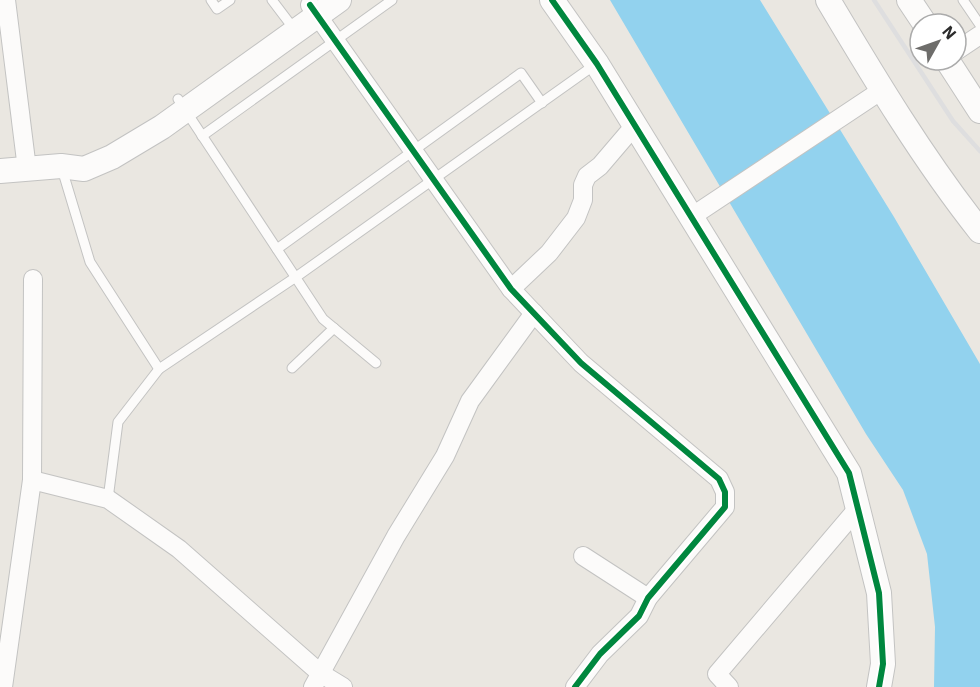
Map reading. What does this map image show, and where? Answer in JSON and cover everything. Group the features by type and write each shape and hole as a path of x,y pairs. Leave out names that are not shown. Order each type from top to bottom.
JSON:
{"street":[{"path":"6,0 13,170 61,166 158,114 182,105 315,7 339,0"},
{"path":"552,0 597,64 849,473 879,593 883,664 879,687"},
{"path":"828,0 882,90 980,231"},
{"path":"315,7 511,289 582,363 719,479 725,492 725,507 648,598 639,616 600,654 575,687"},
{"path":"955,72 980,111"},
{"path":"691,217 882,90"},
{"path":"511,289 549,253 576,218 583,200 583,185 587,176 600,166 635,125"},
{"path":"3,687 32,480 33,279"},
{"path":"316,680 396,536 445,456 470,401 534,313"},
{"path":"32,480 108,499 179,549 316,680 343,687"},
{"path":"729,687 717,674 858,508"},
{"path":"583,556 648,598"}],"lane":[{"path":"211,0 218,9 230,0"},
{"path":"272,0 291,26"},
{"path":"202,136 392,0"},
{"path":"963,0 980,25"},
{"path":"108,499 118,422 159,369 296,278 597,64"},
{"path":"277,249 521,72 542,103"},
{"path":"182,105 323,319 376,363"},
{"path":"61,166 90,262 159,369"},
{"path":"292,368 334,328"}],"water":[{"path":"610,0 760,0 894,217 980,364 980,687 934,687 935,627 927,554 903,490 866,434"}],"railway":[{"path":"874,0 953,121 980,151"}],"cycle path":[{"path":"552,0 597,64 849,473 879,593 883,664 879,687"},
{"path":"310,5 511,289 581,363 719,479 725,492 725,507 648,598 639,616 600,654 575,687"}]}
